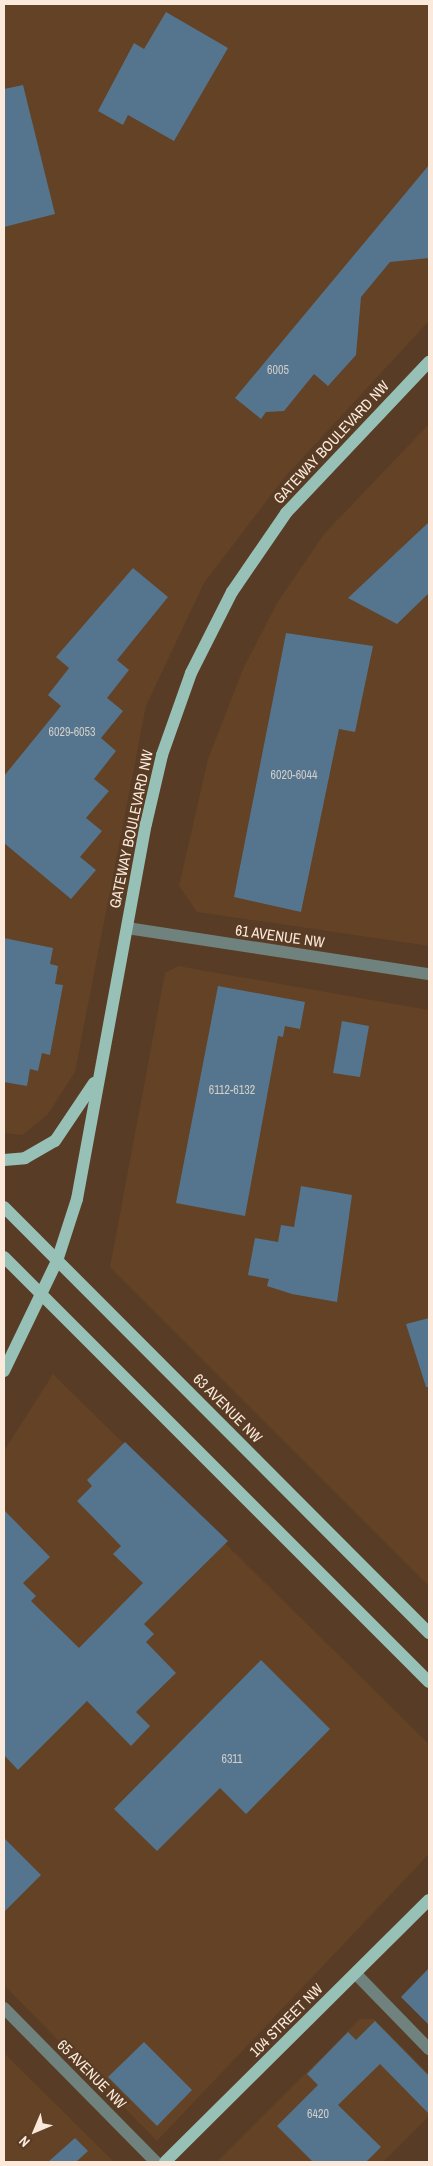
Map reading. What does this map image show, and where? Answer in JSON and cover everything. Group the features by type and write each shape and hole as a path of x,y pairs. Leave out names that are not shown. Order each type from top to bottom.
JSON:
{"main road":[{"name":"GATEWAY BOULEVARD NW","path":"4,1371 42,1295 57,1260 77,1199 127,928 162,755 204,643 232,592 286,513 429,362"},
{"path":"4,1160 25,1158 60,1137 100,1075"},
{"name":"63 AVENUE NW","path":"4,1206 429,1633"},
{"path":"4,1257 429,1682"},
{"name":"104 STREET NW","path":"165,2162 429,1900"}],"street":[{"name":"61 AVENUE NW","path":"127,928 429,974"},
{"path":"356,1974 429,2049"},
{"name":"65 AVENUE NW","path":"4,2008 156,2162"}],"shaded area":[{"path":"4,4 429,4 429,321 284,478 204,583 146,706 75,1072 48,1114 23,1135 4,1133"},
{"path":"429,424 429,946 197,912 179,886 208,759 243,669 277,603 324,534"},
{"path":"178,966 429,1010 429,1586 110,1267 165,973"},
{"path":"53,1374 429,1744 429,1854 157,2141 4,1985 4,1451"},
{"path":"360,2019 374,2019 429,2074 429,2116 383,2162 217,2162"},
{"path":"4,2053 114,2162 4,2162"}],"building":[{"path":"166,12 228,48 174,141 128,115 123,125 98,111 134,43 144,49"},
{"path":"23,85 55,214 4,227 4,89"},
{"path":"429,165 429,258 390,262 361,297 356,355 328,386 314,374 284,411 266,412 261,419 235,398"},
{"path":"429,522 429,593 397,624 348,598"},
{"path":"133,568 168,597 117,660 129,670 107,698 123,711 101,738 116,751 94,779 109,791 86,818 102,831 80,857 96,870 71,899 4,843 4,776 61,706 48,695 69,668 56,657"},
{"path":"286,633 373,646 355,732 339,729 301,912 234,897"},
{"path":"4,938 53,948 50,964 58,966 55,984 63,985 50,1055 42,1053 38,1071 30,1069 27,1086 4,1082"},
{"path":"218,986 305,1002 300,1029 285,1026 283,1037 278,1036 245,1216 176,1203"},
{"path":"342,1021 369,1026 360,1077 333,1073"},
{"path":"301,1186 352,1195 337,1302 292,1294 267,1286 269,1279 248,1275 255,1238 278,1242 281,1225 294,1227"},
{"path":"429,1318 429,1387 426,1387 406,1324"},
{"path":"125,1442 228,1541 144,1624 154,1634 146,1642 176,1673 136,1712 150,1726 131,1746 87,1701 18,1770 4,1755 4,1510 50,1557 23,1583 36,1596 31,1601 79,1648 143,1583 113,1554 121,1546 77,1501 92,1486 87,1480"},
{"path":"261,1660 330,1729 246,1814 220,1788 157,1851 114,1809"},
{"path":"4,1838 41,1875 4,1912"},
{"path":"429,1968 429,2025 401,1997"},
{"path":"375,2021 429,2076 429,2114 380,2064 338,2105 381,2147 366,2162 313,2162 277,2126 318,2085 307,2074 348,2032 356,2040"},
{"path":"144,2042 192,2090 157,2126 108,2077"},
{"path":"75,2138 88,2151 76,2162 48,2162"}]}
